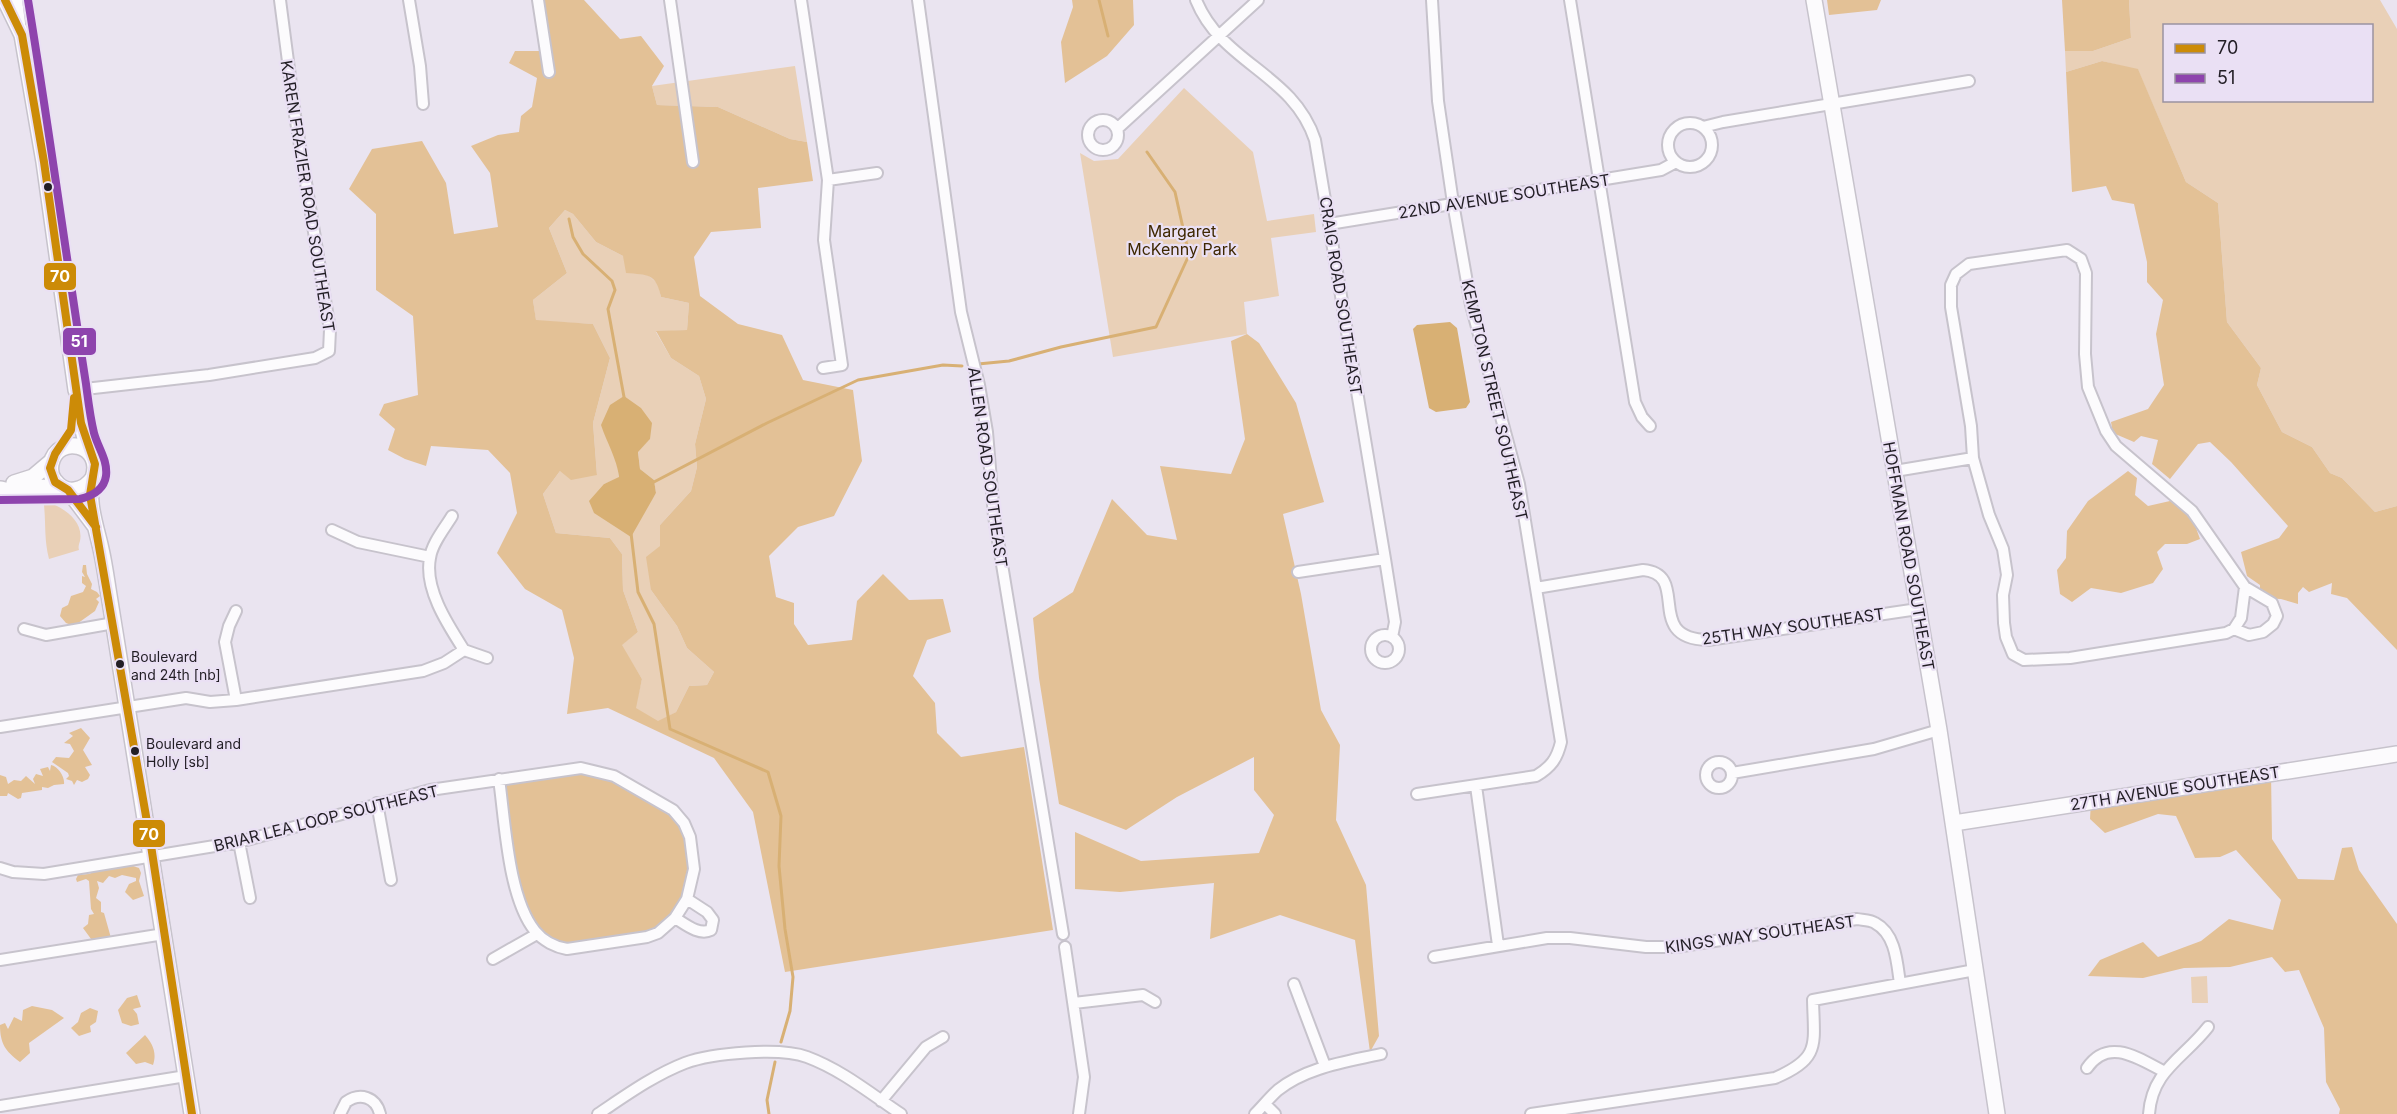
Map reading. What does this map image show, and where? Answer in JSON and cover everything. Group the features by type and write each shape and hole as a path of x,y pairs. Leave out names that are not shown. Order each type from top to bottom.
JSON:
{"street":[{"path":"5,0 22,35"},
{"path":"1,489 33,477 56,455 71,430 76,390 44,162 17,0"},
{"name":"KAREN FRAZIER ROAD SOUTHEAST","path":"76,390 209,375 315,358 329,351 330,330 295,115 280,0"},
{"path":"410,0 423,104"},
{"path":"538,0 549,72"},
{"path":"670,0 693,162"},
{"path":"801,0 828,180 824,240 842,365 823,368"},
{"name":"ALLEN ROAD SOUTHEAST","path":"918,0 961,312 979,385 987,432 994,516 1063,934"},
{"name":"CRAIG ROAD SOUTHEAST","path":"1196,0 1206,21 1218,37 1286,91 1304,113 1316,140 1395,622 1392,637"},
{"path":"1118,128 1258,0"},
{"name":"KEMPTON STREET SOUTHEAST","path":"1417,794 1536,776 1550,767 1558,755 1561,742 1519,484 1471,305 1453,203 1438,101 1432,0"},
{"path":"1570,0 1635,402 1642,417 1650,426"},
{"name":"HOFFMAN ROAD SOUTHEAST","path":"1814,0 1939,730 1997,1114"},
{"path":"1676,162 1668,147 1672,131 1687,123 1703,128 1723,122 1969,81"},
{"name":"22ND AVENUE SOUTHEAST","path":"1329,224 1661,170 1676,162 1692,166 1707,158 1712,142 1703,128"},
{"path":"828,180 878,173"},
{"path":"2234,629 2249,635 2264,632 2273,624 2277,616 2272,603 2245,587 2192,511 2116,446 2106,431 2088,387 2085,354 2086,273 2081,259 2067,250 1969,264 1956,274 1951,285 1951,307 1971,426 1973,458 1989,515 2003,549 2007,575 2003,595 2004,623 2013,654 2024,660 2070,658 2226,633 2234,629 2241,618 2245,587"},
{"path":"76,390 81,401 80,418 88,451 95,464 90,495 114,623 192,1114"},
{"path":"56,455 74,446 88,451"},
{"path":"56,455 52,476 55,482 65,489 96,527"},
{"path":"1895,471 1973,458"},
{"path":"1,489 13,492 39,487 82,488 93,478"},
{"path":"452,516 430,557 434,591 444,618 464,650 487,658"},
{"path":"332,530 358,542 430,557"},
{"path":"1298,572 1385,559"},
{"name":"25TH WAY SOUTHEAST","path":"1536,588 1652,570 1665,582 1672,621 1677,630 1684,637 1693,640 1708,640 1918,609"},
{"path":"236,610 225,642 236,700"},
{"path":"24,629 46,635 114,623"},
{"path":"0,727 186,698 210,702 236,700 423,671 444,663 464,650"},
{"path":"1732,773 1874,749 1939,730"},
{"name":"27TH AVENUE SOUTHEAST","path":"1954,823 2397,754"},
{"name":"BRIAR LEA LOOP SOUTHEAST","path":"0,868 13,872 44,874 239,842 430,790 582,768 614,776 673,810 684,823 693,851 694,869 687,899 675,918 658,933 646,937 567,948 557,947 537,934"},
{"path":"493,959 537,934 531,925 516,886 499,779"},
{"path":"1476,786 1498,945"},
{"path":"377,803 391,880"},
{"path":"239,842 250,898"},
{"path":"675,918 699,931 711,930 714,920 711,915 687,899"},
{"name":"KINGS WAY SOUTHEAST","path":"1434,957 1547,938 1570,938 1646,948 1676,947 1857,919 1874,921 1887,933 1896,956 1900,984"},
{"path":"0,960 164,934"},
{"path":"1065,947 1084,1077 1079,1114"},
{"path":"1531,1114 1775,1078 1797,1069 1810,1056 1814,1044 1812,1000 1975,970"},
{"path":"1294,984 1324,1066"},
{"path":"1074,1003 1143,996 1155,1002"},
{"path":"2149,1114 2153,1092 2163,1071 2197,1041 2208,1027"},
{"path":"881,1101 926,1047 943,1036"},
{"path":"598,1114 661,1075 686,1063 768,1051 795,1053 818,1062 849,1078 901,1114"},
{"path":"2086,1068 2091,1061 2105,1052 2129,1053 2163,1071"},
{"path":"1255,1114 1279,1090 1324,1066 1381,1054"},
{"path":"0,1106 186,1076"},
{"path":"340,1114 346,1102 358,1096 371,1099 380,1114"},
{"path":"1265,1104 1275,1114"}],"green space":[{"path":"2129,0 2380,0 2397,29 2397,506 2375,512 2342,478 2330,473 2312,447 2282,432 2257,385 2261,368 2227,322 2218,203 2186,182 2138,70 2102,61 2066,72 2065,51 2093,51 2131,38"},
{"path":"795,66 807,142 790,139 718,107 657,105 652,86"},
{"name":"Margaret McKenny Park","path":"1184,88 1253,152 1267,221 1314,214 1316,232 1271,238 1279,296 1244,302 1247,334 1113,357 1080,153 1094,161 1118,159"},
{"path":"565,210 573,214 596,242 623,256 658,284 661,297 689,303 687,330 656,332 671,358 699,376 706,399 695,444 697,467 691,491 660,525 660,546 651,590 677,626 687,648 714,672 707,685 689,686 676,712 658,722 635,708 642,679 621,645 638,632 623,590 622,554 610,538 556,533 543,494 560,471 597,475 593,423 610,358 593,324 536,321 533,300 567,273 549,228","holes":["650,439 638,451 640,469 654,480 656,493 644,511 604,484 619,478 617,461"]},
{"path":"48,502 72,516 76,521 80,534 79,550 49,559 44,505"},
{"path":"2207,976 2208,1003 2192,1003 2191,977"}],"shaded area":[{"path":"538,0 584,0 620,39 641,36 664,66 652,86 657,105 718,107 790,139 807,142 813,181 758,188 761,228 711,232 694,257 700,296 738,324 782,335 803,380 853,390 862,461 834,516 798,527 769,556 776,597 794,603 794,624 808,645 852,640 857,601 883,574 909,600 943,599 951,632 927,640 913,676 935,703 937,733 961,757 1024,747 1053,930 785,972 753,812 714,758 608,708 567,714 574,658 562,610 525,589 497,553 517,513 510,473 488,450 431,446 426,466 388,450 395,429 379,415 384,404 418,395 413,316 376,290 376,214 349,189 372,149 422,141 446,183 454,234 498,227 490,173 471,146 498,135 519,132 521,116 532,107 537,78 509,63 515,51 546,51","holes":["565,210 573,214 596,242 623,256 626,273 650,277 657,283 661,297 689,303 687,330 656,331 671,358 699,376 706,399 695,444 697,467 691,491 660,525 660,546 646,557 651,590 677,626 687,648 714,672 707,685 689,686 676,712 658,721 636,708 642,679 622,645 638,632 623,590 622,554 610,538 556,533 543,494 560,471 571,480 597,475 593,423 610,358 593,324 536,320 533,300 567,273 549,228"]},
{"path":"1072,0 1133,0 1134,25 1107,56 1065,83 1061,42 1073,7"},
{"path":"1827,0 1881,0 1877,10 1829,15"},
{"path":"2062,0 2129,0 2131,38 2093,51 2065,51"},
{"path":"2102,61 2138,69 2186,182 2218,203 2227,322 2261,368 2257,385 2282,432 2312,447 2330,473 2342,478 2375,512 2397,506 2397,650 2347,598 2331,594 2332,583 2309,592 2303,587 2298,593 2298,604 2281,599 2260,598 2260,585 2247,576 2241,552 2279,538 2288,526 2210,442 2198,444 2170,479 2152,464 2158,440 2141,436 2134,442 2113,433 2111,422 2148,409 2164,385 2156,334 2163,300 2147,282 2147,262 2134,204 2112,200 2106,186 2072,192 2066,72"},
{"path":"1450,322 1457,328 1470,402 1466,408 1436,412 1429,408 1413,329 1417,325"},
{"path":"1247,334 1259,343 1296,403 1324,502 1283,514 1301,594 1321,710 1340,745 1336,820 1366,885 1379,1036 1370,1052 1355,940 1280,915 1210,939 1214,883 1120,892 1075,889 1075,832 1141,861 1259,853 1274,815 1254,790 1254,757 1177,797 1126,830 1059,804 1039,678 1033,618 1073,592 1112,499 1147,535 1177,540 1160,466 1231,474 1245,439 1231,341"},
{"path":"624,396 641,408 652,423 650,439 638,452 640,469 654,480 656,493 631,537 594,513 589,501 604,484 619,477 614,457 601,425 610,405"},
{"path":"2128,471 2137,478 2135,495 2148,506 2170,501 2192,517 2200,539 2187,544 2165,544 2157,552 2163,569 2153,583 2121,593 2091,588 2072,602 2060,594 2057,570 2066,558 2067,531 2088,501"},
{"path":"83,565 86,565 92,584 91,589 100,596 96,599 99,602 95,611 74,626 66,623 60,616 62,608 68,605 71,596 83,592 86,586 82,583 82,576 85,577 82,572"},
{"path":"81,728 90,738 83,750 92,765 85,767 90,775 88,779 82,782 77,780 74,785 72,781 66,779 69,776 68,773 52,762 56,757 69,758 74,751 70,744 64,743 73,736 69,733"},
{"path":"51,765 60,772 64,784 22,793 21,798 18,799 8,793 7,796 0,796 0,775 6,777 8,784 14,780 21,781 26,776 35,784 33,779 36,774 43,776 40,769 48,767 50,771"},
{"path":"594,770 673,810 693,851 687,899 658,933 567,948 549,942 521,903 499,779"},
{"path":"2271,773 2272,839 2298,879 2334,880 2342,848 2352,847 2359,870 2397,924 2397,1114 2339,1114 2340,1109 2326,1082 2324,1028 2299,970 2285,972 2272,957 2230,967 2184,968 2143,978 2088,976 2100,960 2143,942 2158,957 2201,941 2229,919 2273,930 2281,900 2236,850 2220,857 2195,858 2176,816 2158,814 2105,833 2090,819 2091,801"},
{"path":"133,866 139,868 141,873 139,881 144,896 133,900 125,892 129,884 136,881 136,878 122,875 115,878 109,876 103,883 97,881 99,888 96,898 101,902 101,912 104,913 111,938 94,943 83,928 88,924 89,915 94,914 91,909 89,881 86,879 77,882 78,875"},
{"path":"137,995 141,1007 133,1009 137,1014 139,1024 131,1026 122,1023 118,1010 127,998"},
{"path":"32,1006 52,1010 64,1018 29,1043 30,1053 20,1062 4,1046 0,1025 5,1023 8,1029 14,1017 22,1021 23,1010"},
{"path":"90,1008 98,1011 96,1022 90,1026 91,1032 79,1036 71,1028 78,1022 81,1013"},
{"path":"145,1035 154,1049 153,1065 145,1062 136,1064 126,1053"}],"waterway":[{"path":"1099,0 1108,36"},
{"path":"978,364 1009,361 1061,347 1156,327 1189,255 1175,192 1147,152"},
{"path":"569,219 573,237 583,254 612,281 615,290 608,309 624,397"},
{"path":"652,483 767,423 858,380 943,365 962,366"},
{"path":"631,533 638,592 654,624 670,729 768,772 781,816 779,866 785,929 793,977 790,1011 781,1042"},
{"path":"769,1114 767,1100 775,1062"}],"transit line":[{"name":"70","path":"5,0 22,35 44,162 81,423 95,464 90,495 150,839 192,1114"},
{"name":"51","path":"0,500 80,499 97,492 106,476 106,465 94,433 90,414 28,0"},
{"name":"70","path":"74,398 71,430 55,454 50,468 55,482 68,490 96,527"}],"place":[{"name":"Boulevard and 24th [nb]","path":"120,664"},
{"name":"Boulevard and Holly [sb]","path":"135,751"}]}
